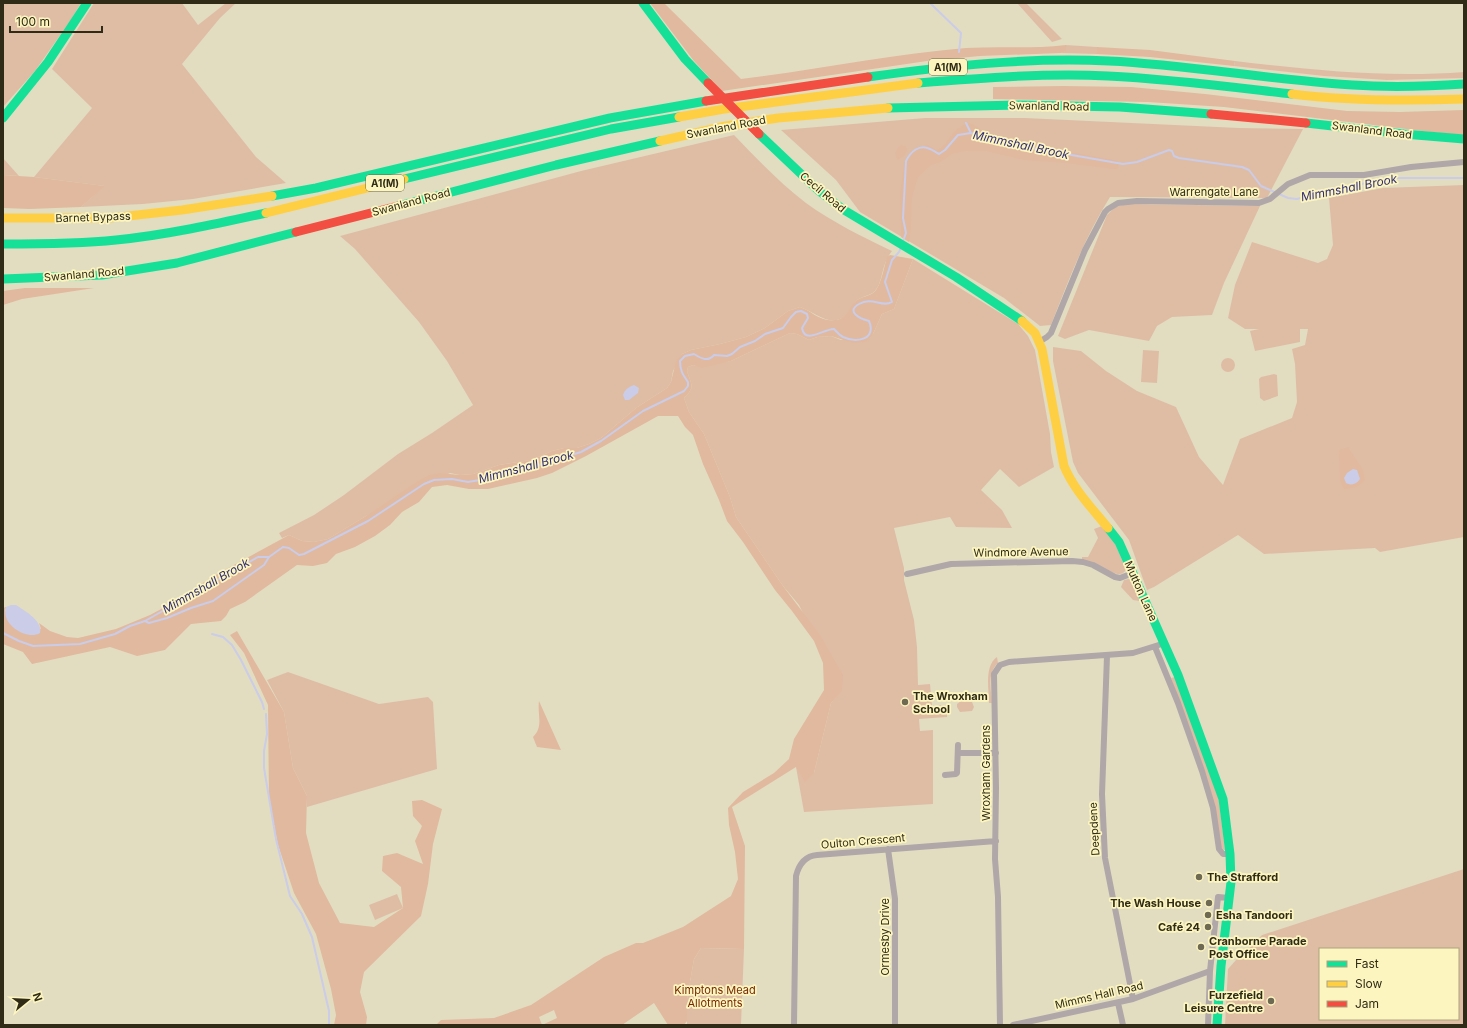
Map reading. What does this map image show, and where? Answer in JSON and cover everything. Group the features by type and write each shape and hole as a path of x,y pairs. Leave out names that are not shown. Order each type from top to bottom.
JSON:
{"main road":[{"path":"3,118 49,62 87,3"},
{"name":"Cecil Road","path":"643,3 685,59 819,191 844,210 956,277 1017,317 1030,327 1039,340"},
{"name":"Barnet Bypass","path":"3,218 110,218 182,210 262,198 316,188 610,118 717,99 928,69 1016,61 1109,61 1318,82 1373,86 1432,86 1464,84"},
{"name":"Barnet Bypass","path":"3,244 64,244 116,240 159,235 205,227 611,129 724,109 907,84 1009,76 1109,76 1160,79 1315,97 1406,101 1464,99"},
{"name":"Swanland Road","path":"3,279 102,275 177,263 556,165 726,126 778,118 888,108 1020,105 1120,107 1245,116 1404,134 1464,139"},
{"name":"Mutton Lane","path":"1039,340 1045,360 1064,466 1080,494 1119,542 1132,574 1165,643 1184,689 1219,785 1226,812 1231,882 1221,966 1218,1025"}],"street":[{"name":"Warrengate Lane","path":"1039,340 1047,337 1051,333 1098,222 1104,212 1118,203 1137,201 1259,203 1266,202 1274,197 1278,191 1295,180 1310,175 1364,175 1411,167 1464,162"},
{"name":"Windmore Avenue","path":"907,574 951,564 1072,561 1093,565 1115,577 1120,578 1132,574"},
{"name":"Wroxham Gardens","path":"1000,1025 998,897 996,870 996,753 994,677 996,670 1000,665 1012,661 1107,656 1133,653 1165,643"},
{"path":"1155,647 1178,703 1204,778 1213,808 1219,849 1223,854 1230,854"},
{"name":"Deepdene","path":"1107,656 1102,794 1105,858 1133,999"},
{"path":"945,775 957,773 958,745"},
{"path":"958,753 996,753"},
{"name":"Oulton Crescent","path":"794,1025 795,890 796,876 803,860 813,855 996,841"},
{"name":"Ormesby Drive","path":"888,849 895,899 895,1025"},
{"path":"1208,1025 1210,971 1218,897 1229,898"},
{"name":"Mimms Hall Road","path":"1013,1025 1024,1024 1133,999 1210,971"},
{"path":"1118,1003 1123,1025"}],"green space":[{"path":"3,3 81,3 35,71 3,107"},
{"path":"94,3 182,3 198,25 226,3 236,3 220,18 182,64 256,157 286,183 193,199 143,204 81,207 104,186 34,177 92,108 52,69"},
{"path":"1017,3 1026,3 1062,39 1052,42"},
{"path":"1066,45 1097,47 1097,54 1061,53 1065,51"},
{"path":"1235,61 1378,74 1435,74 1464,72 1464,78 1387,80 1324,76 1234,66"},
{"path":"925,118 1025,118 1239,128 1303,129 1267,198 1110,197 1092,228 1051,325 1040,326 1004,298 860,212 836,180 781,130"},
{"path":"734,135 778,179 806,203 837,223 892,251 885,263 879,284 875,291 856,301 847,315 840,319 828,320 800,307 788,311 765,328 746,337 691,350 682,354 673,371 671,382 667,388 636,408 601,438 589,444 577,448 564,448 552,451 531,460 499,465 473,474 460,475 450,473 366,516 328,539 314,542 302,541 289,535 282,538 279,533 314,515 344,495 398,454 473,405 447,361 419,322 355,249 340,236 581,171"},
{"path":"3,158 19,176 3,175"},
{"path":"1464,185 1464,537 1380,552 1375,548 1264,554 1238,535 1147,590 1129,540 1078,473 1073,462 1053,361 1053,347 1081,351 1106,371 1137,391 1176,407 1199,457 1223,485 1240,439 1292,418 1297,402 1295,364 1292,349 1305,345 1308,329 1300,329 1300,342 1255,351 1250,331 1259,329 1245,329 1228,318 1235,285 1252,242 1318,263 1327,259 1333,245 1329,198 1383,188"},
{"path":"1127,204 1260,206 1224,283 1212,315 1172,317 1157,326 1149,341 1089,330 1065,339 1058,336 1107,215 1115,207"},
{"path":"913,259 1018,324 1028,336 1035,350 1050,434 1054,467 1019,487 1000,469 981,490 1002,510 1012,528 956,527 950,517 894,528 904,568 904,580 914,620 917,647 918,685 930,684 932,706 947,705 947,717 919,719 920,731 933,730 933,804 804,812 796,767 814,773 831,703 841,691 799,605 783,586 736,517 730,497 704,434 689,412 684,398 690,391 692,385 687,371 688,367 693,365 697,366 731,361 790,333 797,334 809,340 817,337 831,336 841,340 873,334 882,314 894,309"},
{"path":"1143,350 1159,351 1157,383 1141,382"},
{"path":"1228,358 1233,360 1235,365 1233,370 1228,372 1223,370 1221,365 1223,360"},
{"path":"1274,374 1277,375 1278,396 1264,401 1260,398 1259,379 1261,377"},
{"path":"1102,526 1113,539 1126,569 1122,573 1117,574 1082,560 1082,557 1088,557 1098,538 1094,529"},
{"path":"1129,579 1133,583 1140,600 1139,601 1133,600 1121,587 1124,580"},
{"path":"997,657 998,663 991,676 992,703 989,703 988,678 990,666"},
{"path":"288,672 379,704 428,697 433,702 437,769 307,807 307,796 293,768 284,712 267,680"},
{"path":"1175,677 1218,793 1225,850 1221,847 1218,825 1208,782 1171,678"},
{"path":"962,700 972,702 974,707 972,711 960,712 957,704"},
{"path":"1464,869 1464,1025 1225,1025 1228,969 1236,960 1240,958 1262,935"},
{"path":"397,894 403,908 375,920 369,905"},
{"name":"Kimptons Mead Allotments","path":"701,948 744,949 741,1025 687,1025 687,999 694,959"}],"shaded area":[{"path":"650,3 664,3 741,79 910,54 966,48 1041,47 1066,45 1066,51 1061,53 980,56 927,61 722,91 694,61"},
{"path":"1097,47 1150,50 1235,61 1234,66 1150,57 1097,54"},
{"path":"993,87 1131,87 1205,94 1347,111 1400,112 1464,110 1464,136 1224,107 1148,102 993,99"},
{"path":"970,123 991,136 1009,141 1115,160 1119,163 1118,169 1024,160 985,151 964,151 952,154 941,162 931,165 918,177 912,197 909,242 901,237 900,192 905,160 910,153 918,147 928,145 937,150 945,144 958,128"},
{"path":"901,145 906,146 907,150 904,156 898,160 896,158 896,152"},
{"path":"3,175 34,177 105,186 81,207 30,209 3,208"},
{"path":"890,255 913,259 894,309 882,314 873,334 866,342 853,343 831,336 817,337 809,340 797,334 790,333 731,361 702,368 693,365 688,367 687,371 692,385 690,391 684,398 689,412 704,434 730,497 736,517 783,586 820,635 843,675 842,691 831,703 814,773 805,782 796,767 732,807 745,846 744,949 701,948 694,959 687,999 687,1021 684,1025 668,1025 654,1003 622,1025 542,1025 436,1025 441,1020 494,1018 531,1005 604,957 636,943 643,943 683,927 731,896 738,879 735,852 729,825 728,808 743,792 774,773 789,759 794,739 824,690 823,663 814,641 775,590 727,521 703,464 693,435 685,427 678,416 658,416 586,456 552,473 537,478 488,489 469,489 447,485 432,487 419,502 402,512 390,525 375,536 355,547 336,554 327,563 313,566 297,565 245,602 230,609 221,621 191,624 165,650 137,656 110,647 32,664 23,652 3,644 3,608 6,607 5,611 41,629 39,623 50,631 67,637 78,638 116,629 150,615 191,593 201,584 221,572 289,535 302,541 314,542 328,539 429,475 439,473 460,475 473,474 499,465 531,460 552,451 564,448 577,448 589,444 601,438 636,408 667,388 671,382 676,361 682,354 691,350 746,337 765,328 788,311 800,307 818,317 828,320 835,320 844,317 853,303 872,294 876,290 887,257","holes":["554,1010 557,1018 542,1025 539,1017"]},
{"path":"25,288 94,288 22,299 3,305 3,291"},
{"path":"1348,447 1363,470 1365,480 1356,487 1343,489 1340,480 1339,450"},
{"path":"237,631 284,712 293,768 307,796 306,833 319,883 340,923 374,927 403,908 401,887 382,871 383,856 397,853 423,864 415,841 422,826 413,816 412,801 422,800 442,809 433,844 428,884 421,916 364,972 360,992 367,1017 366,1025 334,1025 336,1015 331,989 316,934 294,893 278,845 269,799 268,705 244,653 230,635"},
{"path":"539,701 561,750 537,747 533,737 539,725"}],"water":[{"path":"634,385 639,388 638,393 629,400 625,400 623,395 625,391"},
{"path":"1353,469 1357,470 1360,479 1354,484 1348,484 1344,478 1347,473"},
{"path":"16,605 36,620 39,624 40,633 29,635 16,630 7,620 5,614 6,607"}],"waterway":[{"path":"930,3 961,33 959,52"},
{"path":"966,123 971,133"},
{"name":"Mimmshall Brook","path":"903,241 906,233 903,218 906,161 912,152 919,148 926,147 939,154 945,150 958,135 971,133 983,138 1026,147 1123,164 1137,162 1169,150 1172,151 1174,156 1179,158 1242,167 1249,170 1261,186 1288,198 1297,199 1328,190 1394,178 1464,178"},
{"name":"Mimmshall Brook","path":"3,633 33,646 80,644 115,634 130,626 145,621 258,557 269,557 283,547 289,548 299,555 304,554 368,521 424,484 434,480 452,479 468,482 503,476 581,452 601,441 643,411 684,391 688,386 688,382 682,373 680,361 685,356 694,354 707,359 714,355 727,356 732,354 740,347 755,341 765,334 783,328 796,312 801,311 807,314 808,318 802,328 804,333 807,335 811,336 834,329 848,339 859,340 864,338 868,336 871,327 869,321 856,315 854,312 855,307 868,301 884,304 892,302 885,282 892,260 899,252 901,247"},
{"name":"Mimmshall Brook","path":"145,621 149,623 167,618 213,601 264,565 269,557"},
{"path":"212,634 223,637 232,645 241,660 264,709"},
{"path":"266,714 267,734 264,751 264,768 276,839 290,896 302,914 312,937 329,1011 329,1025"}],"traffic: fast":[{"path":"3,118 48,62 87,3"},
{"path":"643,3 685,59 708,83"},
{"path":"868,77 988,63 1079,60 1175,66 1340,84 1373,86 1430,86 1464,84"},
{"path":"918,83 1013,76 1084,75 1177,81 1292,94"},
{"path":"272,196 316,188 610,118 706,101"},
{"path":"888,108 1020,105 1120,107 1211,114"},
{"path":"404,179 611,129 679,117"},
{"path":"1306,123 1464,139"},
{"path":"759,134 819,191 844,210 956,277 1022,321"},
{"path":"398,206 556,165 660,141"},
{"path":"3,244 74,243 135,238 191,229 266,213"},
{"path":"3,279 102,275 177,263 296,232"},
{"path":"1108,528 1119,542 1178,675 1223,799 1230,854 1231,882 1221,966 1217,1025"}],"traffic: slow":[{"path":"679,117 724,109 918,83"},
{"path":"1292,94 1378,100 1464,99"},
{"path":"660,141 726,126 778,118 888,108"},
{"path":"266,213 404,179"},
{"path":"3,218 110,218 182,210 272,196"},
{"path":"1022,321 1035,333 1042,349 1064,466 1078,491 1108,528"}],"traffic: jam":[{"path":"706,101 868,77"},
{"path":"708,83 759,134"},
{"path":"1211,114 1306,123"},
{"path":"296,232 398,206"}],"place":[{"name":"The Wroxham School","path":"905,702"},
{"name":"The Strafford","path":"1199,877"},
{"name":"The Wash House","path":"1209,903"},
{"name":"Esha Tandoori","path":"1208,915"},
{"name":"Café 24","path":"1208,927"},
{"name":"Cranborne Parade Post Office","path":"1201,947"},
{"name":"Furzefield Leisure Centre","path":"1271,1001"}]}
